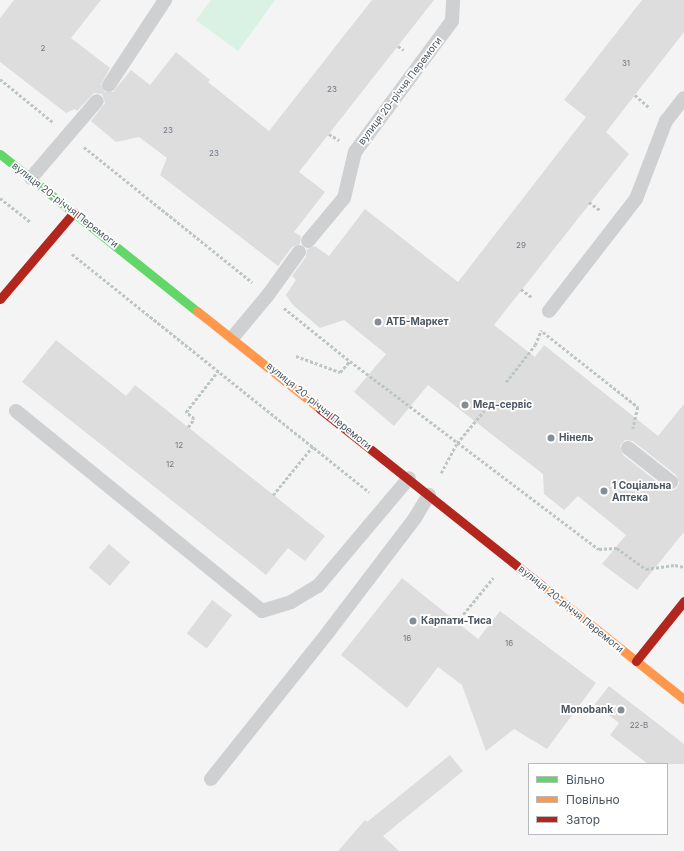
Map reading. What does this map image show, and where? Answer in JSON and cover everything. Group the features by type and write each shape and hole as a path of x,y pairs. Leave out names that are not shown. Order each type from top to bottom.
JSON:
{"street":[{"name":"вулиця 20-річчя Перемоги","path":"0,154 233,337 684,699"},
{"path":"0,299 74,212"},
{"path":"636,661 684,601"}],"lane":[{"path":"109,85 165,0"},
{"name":"вулиця 20-річчя Перемоги","path":"233,337 268,295 303,247 344,198 355,152 452,21 453,0"},
{"path":"549,311 636,199 666,121 684,98"},
{"path":"32,178 97,101"},
{"path":"16,410 262,611 291,602 318,586 387,506 409,478"},
{"path":"628,448 671,482"},
{"path":"211,779 343,612 415,518 429,495"}],"path":[{"path":"0,79 350,361 599,549 617,548 646,570 675,565 684,567"},
{"path":"0,198 387,506"},
{"path":"506,382 535,345 549,311"},
{"path":"541,330 638,407 628,448"},
{"path":"340,372 350,361"},
{"path":"188,427 194,419 186,412 218,371"},
{"path":"429,495 458,443 484,411"},
{"path":"273,495 313,446"},
{"path":"457,622 493,577"}],"green space":[{"path":"211,0 275,0 238,51 196,20"}],"building":[{"path":"14,0 101,0 71,38 110,68 101,84 105,92 113,92 131,70 150,85 176,52 210,80 208,82 269,131 372,0 434,0 299,172 325,192 294,232 301,236 300,244 292,247 278,266 160,175 167,158 139,137 116,142 91,121 105,103 102,94 94,93 77,111 75,109 66,113 0,62 0,18"},
{"path":"642,0 684,0 684,32 606,132 629,154 494,325 535,357 544,345 658,436 684,404 684,532 637,590 602,564 626,535 578,496 564,510 544,494 543,474 428,385 394,426 354,392 386,354 344,320 320,328 293,305 286,295 296,280 292,276 306,257 307,249 315,246 329,256 365,209 458,282 586,117 564,100","holes":["625,440 633,441 676,475 679,483 677,488 674,490 666,489 623,455 620,446"]},
{"path":"56,340 126,396 135,385 325,536 305,561 288,548 266,575 22,382"},
{"path":"109,544 130,562 110,586 89,567"},
{"path":"402,578 478,639 500,611 596,683 547,749 514,729 486,751 462,685 438,667 407,708 341,655"},
{"path":"212,600 232,615 207,649 187,634"},
{"path":"609,686 684,744 684,764 647,763 610,735 619,723 595,704"},
{"path":"450,755 463,771 383,836 399,851 338,851 365,820 367,822"}],"traffic: fast":[{"path":"0,154 197,311"}],"traffic: slow":[{"path":"197,311 320,409"},
{"path":"541,585 684,699"}],"traffic: jam":[{"path":"0,299 74,212"},
{"path":"320,409 541,585"},
{"path":"636,661 684,601"}],"place":[{"name":"АТБ-Маркет","path":"378,322"},
{"name":"Мед-сервіс","path":"465,405"},
{"name":"Нінель","path":"551,438"},
{"name":"1 Соціальна Аптека","path":"604,491"},
{"name":"Карпати-Тиса","path":"413,621"},
{"name":"Monobank","path":"621,710"}]}
